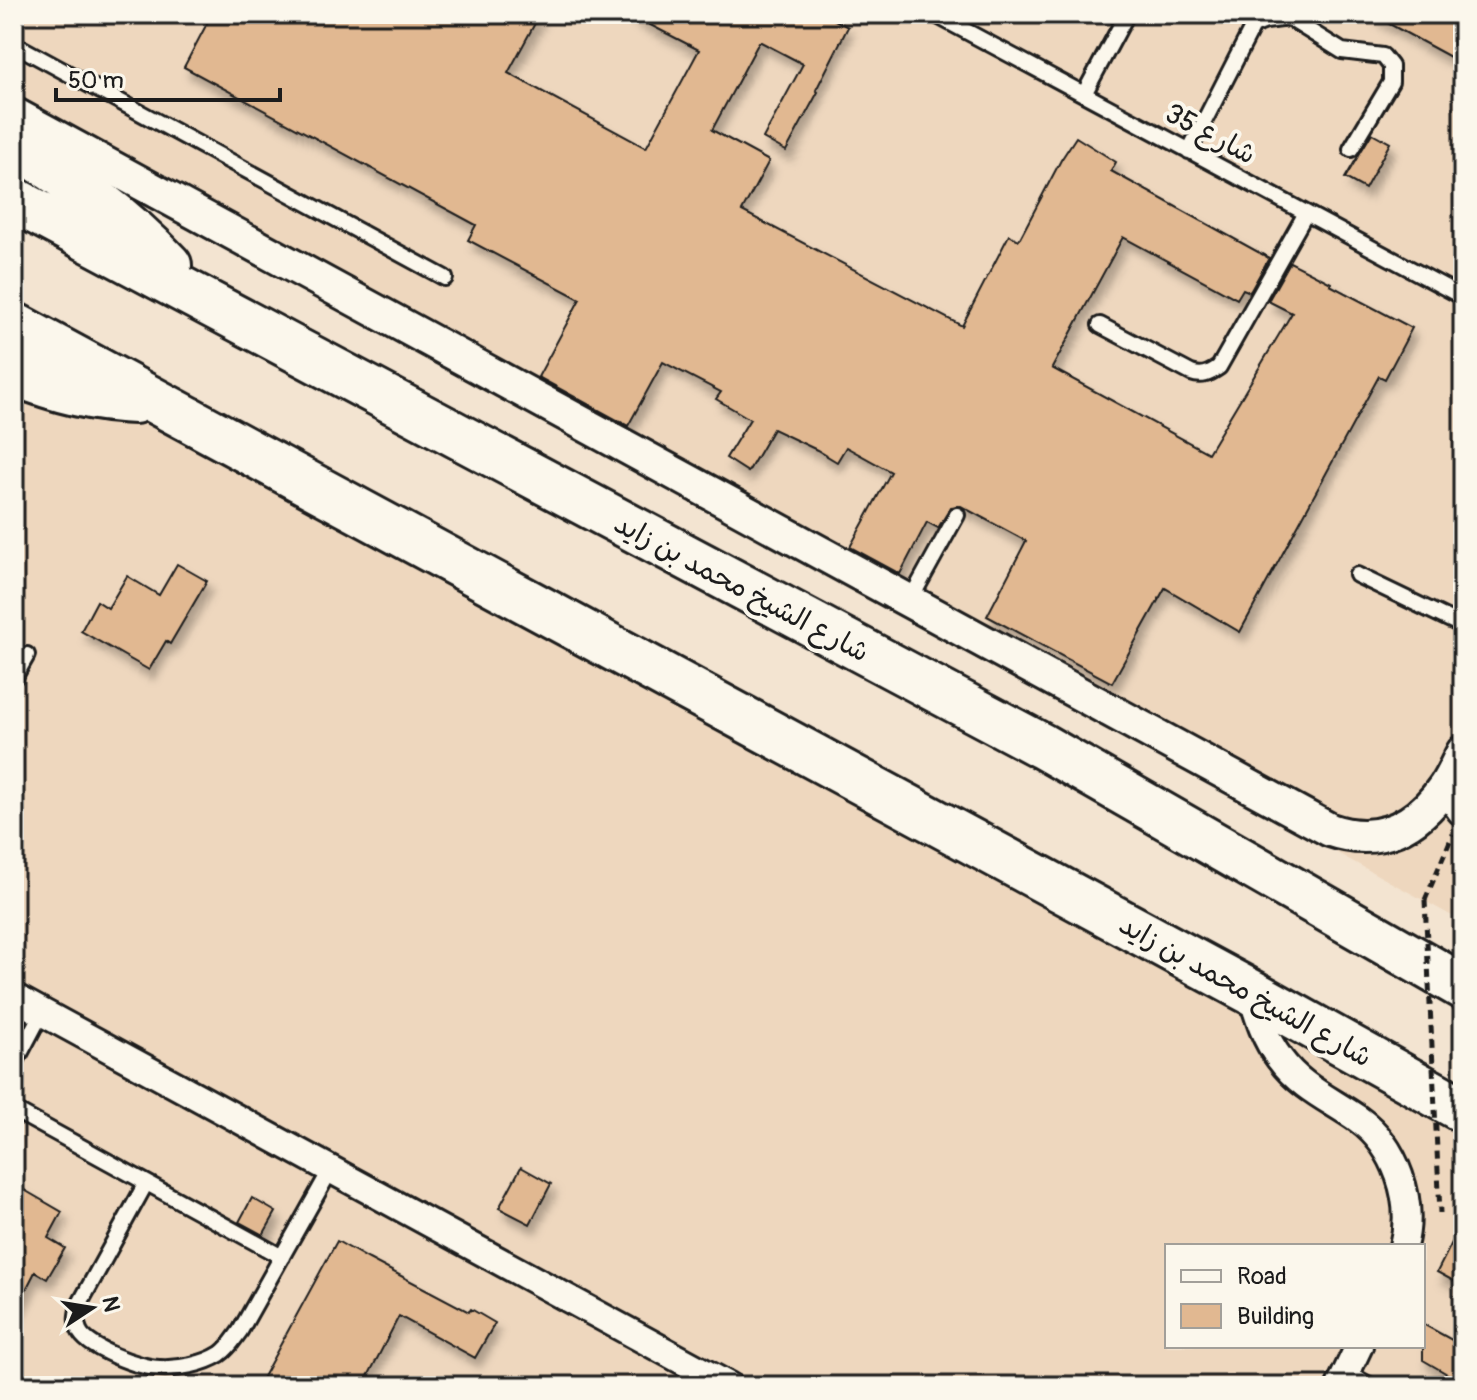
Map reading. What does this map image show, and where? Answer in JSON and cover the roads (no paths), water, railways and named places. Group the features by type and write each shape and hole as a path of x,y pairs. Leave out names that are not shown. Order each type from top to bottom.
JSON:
{"highway":[{"path":"14,144 84,191 126,224 201,299"},
{"name":"شارع الشيخ محمد بن زايد","path":"14,200 1042,746 1463,987"},
{"name":"شارع الشيخ محمد بن زايد","path":"14,325 1251,992 1463,1110"},
{"path":"14,373 65,391 111,400 157,402"}],"street":[{"path":"14,114 1330,830 1345,835 1378,836 1410,823 1425,810 1454,809 1463,752"},
{"path":"1251,992 1261,1030 1281,1061 1307,1087 1361,1121 1380,1140 1394,1163 1403,1188 1406,1215 1403,1244"},
{"path":"14,997 729,1386"},
{"path":"1344,1379 1358,1348"}],"lane":[{"name":"شارع 35","path":"934,14 1463,297"},
{"path":"1084,94 1127,14"},
{"path":"1189,151 1253,26 1289,18 1342,51 1383,56 1391,66 1391,82 1351,149"},
{"path":"14,44 445,278"},
{"path":"1100,325 1191,373 1206,375 1213,372 1219,367 1306,213"},
{"path":"909,602 957,515"},
{"path":"1357,575 1463,626"},
{"path":"14,678 27,655"},
{"path":"14,1065 42,1012"},
{"path":"14,1110 282,1257"},
{"path":"146,1183 79,1305 76,1318 79,1331 87,1342 141,1366 158,1369 205,1360 229,1346 331,1169"},
{"path":"1344,1379 1371,1386"}]}
